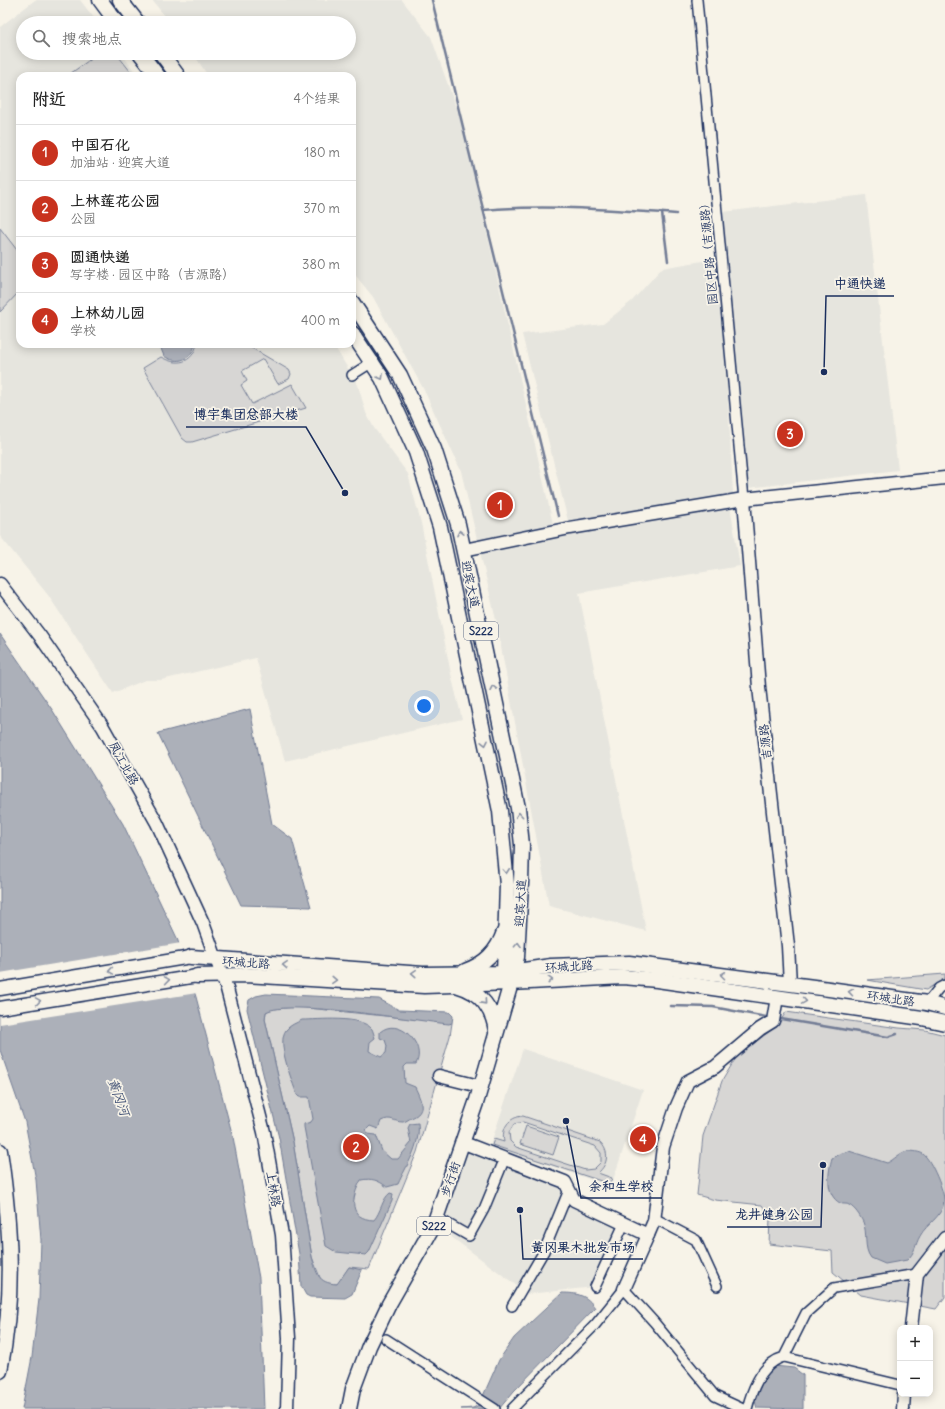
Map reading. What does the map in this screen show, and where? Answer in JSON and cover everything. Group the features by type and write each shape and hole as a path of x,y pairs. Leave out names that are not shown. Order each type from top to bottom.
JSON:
{"main road":[{"path":"100,0 112,16"},
{"path":"120,0 133,16"},
{"path":"145,60 155,72"},
{"path":"166,60 175,72"},
{"name":"迎宾大道","path":"356,310 400,375 434,449 458,524 464,550 518,808 522,845 517,957 508,978"},
{"name":"迎宾大道","path":"356,338 382,378 416,452 440,527 500,811 507,885 506,920 508,978"},
{"path":"395,406 411,399"},
{"path":"429,491 446,486"},
{"path":"453,590 471,586"},
{"path":"496,1033 493,1016 484,1001 454,979 490,957 501,940 506,920"},
{"name":"环城北路","path":"190,957 423,974 454,979 623,977 777,997 922,1018 945,1023"},
{"name":"环城北路","path":"508,978 551,966 629,963 927,1003 945,1008"},
{"name":"环城北路","path":"197,976 246,975 424,986 454,979"},
{"name":"步行街","path":"349,1409 353,1389 369,1346 389,1304 434,1227 477,1100 496,1033 508,978"},
{"path":"777,997 784,983"},
{"path":"0,1151 8,1212 11,1250 5,1285 0,1371"}],"street":[{"name":"园区中路（吉源路）","path":"697,0 744,499"},
{"path":"352,375 374,361"},
{"path":"464,550 570,528 744,499 945,478"},
{"name":"吉源路","path":"744,499 756,659 788,946 784,983"},
{"name":"凤江北路","path":"0,584 40,636 104,727 157,823 203,923 222,975"},
{"path":"0,989 190,957"},
{"name":"上林路","path":"222,975 264,1132 282,1235 289,1338 287,1409"},
{"path":"0,1008 197,976"},
{"path":"927,1003 939,988 945,985"},
{"path":"512,1409 595,1325 624,1289 654,1218 663,1147 676,1108 688,1081 715,1067 760,1029 773,1021 777,997"},
{"path":"439,1076 479,1086"},
{"path":"469,1145 565,1182 574,1200 648,1235"},
{"path":"441,1220 469,1236 484,1209 505,1158"},
{"path":"512,1306 544,1251 569,1190"},
{"path":"654,1218 696,1240 717,1286"},
{"path":"595,1287 624,1224"},
{"path":"911,1325 917,1274 945,1238"},
{"path":"784,1357 806,1313 834,1288 917,1274"},
{"path":"624,1289 654,1322 715,1396 742,1409"},
{"path":"386,1339 495,1409"},
{"path":"748,1409 751,1393 759,1378 775,1360 784,1357 897,1384"},
{"path":"903,1409 904,1397"}],"shaded area":[{"path":"35,0 80,0 93,16 16,16 16,60 126,60 135,72 16,72 16,348 335,348 358,385 366,413 374,428 408,474 421,523 451,674 462,719 285,761 256,658 161,680 145,680 113,693 48,595 0,536 0,27"},
{"path":"152,0 402,0 431,37 463,127 553,524 568,521 522,334 603,324 632,301 662,268 720,258 723,212 866,195 898,470 748,488 721,267 733,494 731,512 740,566 579,593 646,931 549,906 496,620 461,471 424,390 373,297 356,276 356,72 205,72 198,60 356,60 356,16 165,16"},
{"path":"89,60 121,60 131,72 73,72"},
{"path":"0,228 16,249 16,295 0,312"},
{"path":"196,348 252,348 289,370 291,374 289,379 278,384 263,359 242,371 247,381 241,385 252,404 292,384 306,408 192,442 187,442 182,438 143,368 161,357 173,362 183,361 192,356"},
{"path":"945,974 945,978 926,990 867,980"},
{"path":"298,1007 452,1023 450,1036 417,1152 369,1269 349,1267 338,1284 328,1284 321,1280 312,1257 293,1142 265,1019 266,1012 272,1009"},
{"path":"786,1012 899,1028 925,1030 945,1035 945,1297 936,1309 861,1295 833,1272 832,1251 769,1244 770,1218 762,1205 715,1200 697,1195 703,1136 722,1081 737,1056 778,1025"},
{"path":"523,1049 643,1090 611,1186 490,1146"},
{"path":"523,1116 600,1142 605,1150 606,1162 598,1173 612,1178 610,1184 492,1145 494,1139 504,1142 503,1137 507,1124 518,1117","holes":["523,1122 595,1146 601,1153 601,1162 594,1169 585,1170 516,1147 510,1141 509,1132 514,1124"]},
{"path":"526,1126 559,1137 553,1155 520,1144"},
{"path":"469,1145 565,1182 574,1200 624,1224 595,1287 528,1294 438,1227"}],"water":[{"path":"161,348 193,348 191,354 183,359 174,360 164,356"},
{"name":"黄冈河","path":"0,634 53,711 123,824 177,938 196,997 233,1137 259,1278 264,1409 22,1409 32,1357 39,1299 41,1240 36,1180 25,1122 0,1050"},
{"path":"250,709 272,824 292,839 311,907 241,905 158,733"},
{"path":"266,994 379,999 399,1010 449,1012 453,1016 452,1023 449,1024 325,1009 279,1009 266,1012 265,1019 293,1142 312,1257 317,1272 325,1282 337,1284 349,1267 362,1270 352,1294 345,1298 310,1297 306,1295 301,1286 299,1254 279,1138 247,1009 249,1000 256,996"},
{"path":"339,1019 359,1022 366,1025 372,1029 375,1038 370,1042 369,1051 381,1057 386,1053 387,1046 385,1040 380,1038 380,1032 387,1028 395,1027 409,1034 418,1048 416,1064 407,1064 404,1067 405,1083 415,1087 421,1101 421,1109 416,1115 404,1122 390,1119 385,1120 381,1121 378,1129 370,1126 366,1130 368,1134 376,1135 382,1151 391,1159 398,1159 411,1143 408,1128 410,1124 418,1123 415,1147 409,1163 398,1184 387,1187 375,1180 365,1179 361,1180 355,1194 354,1206 356,1212 366,1219 374,1220 387,1196 390,1193 393,1194 392,1201 369,1252 366,1255 336,1252 326,1246 304,1127 304,1124 311,1122 313,1119 309,1097 299,1097 297,1095 286,1062 283,1044 283,1036 286,1030 291,1025 302,1020"},
{"path":"849,1151 887,1163 905,1152 918,1152 923,1154 930,1162 944,1197 943,1207 923,1231 913,1252 907,1260 885,1264 871,1258 867,1250 864,1226 860,1217 851,1206 840,1203 832,1195 829,1183 829,1170 832,1158"},
{"path":"562,1293 581,1296 589,1300 595,1308 514,1391 499,1409 461,1409 473,1408 479,1405 499,1360 514,1338"},
{"path":"774,1366 794,1368 803,1375 803,1409 757,1408 755,1395 758,1385"}],"pier":[{"path":"181,943 197,993 0,1024 0,973"}],"waterway":[{"path":"432,0 558,516"},
{"path":"483,210 507,208 604,209 676,214"},
{"path":"662,213 668,261"},
{"path":"671,1006 713,1007 766,1017"},
{"path":"781,1019 888,1037 897,1034"}],"place":[{"name":"中通快递","path":"824,372"},
{"name":"圆通快递","path":"790,434"},
{"name":"博宇集团总部大楼","path":"345,493"},
{"name":"中国石化","path":"500,505"},
{"name":"余和生学校","path":"566,1121"},
{"name":"上林幼儿园","path":"643,1139"},
{"name":"上林莲花公园","path":"356,1147"},
{"name":"龙井健身公园","path":"823,1165"},
{"name":"黄冈果木批发市场","path":"520,1210"}]}
